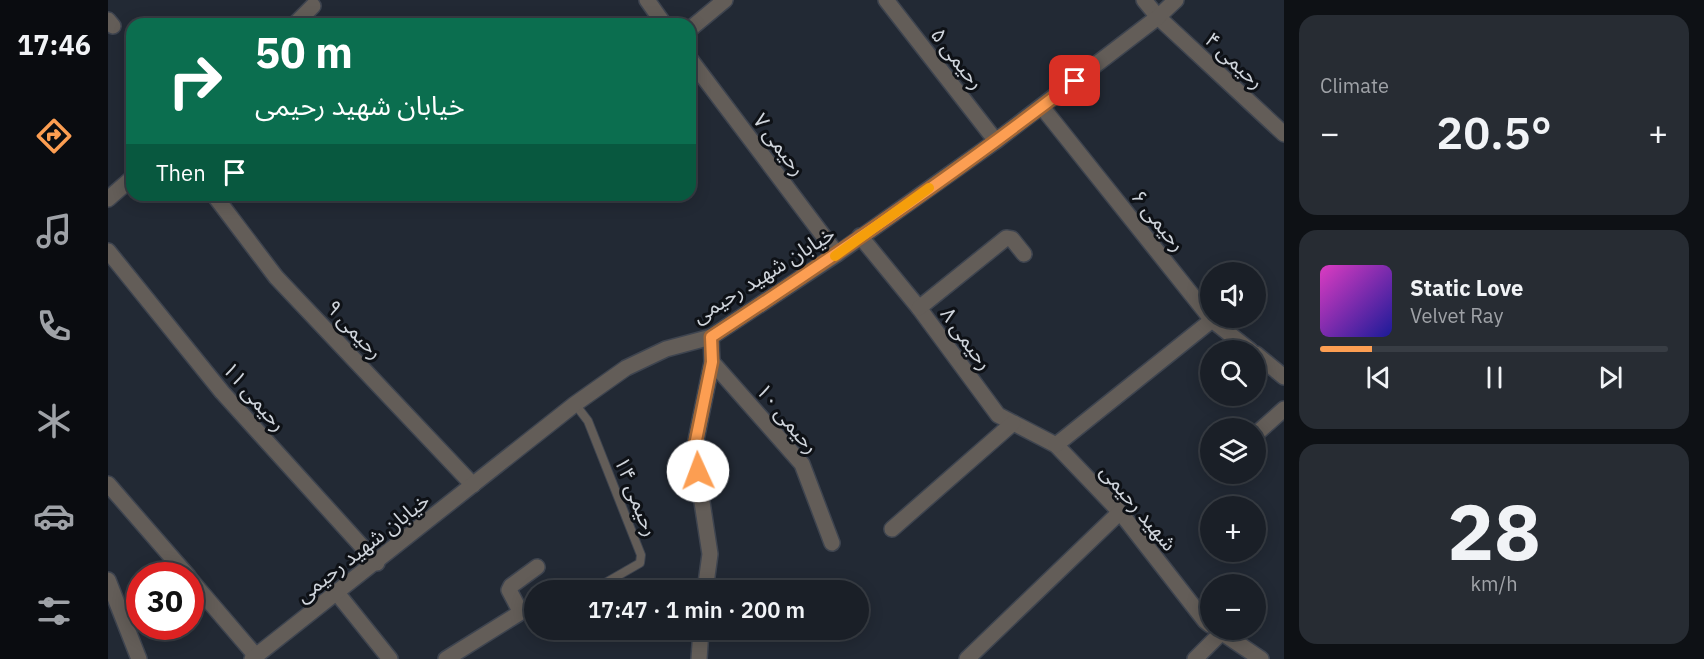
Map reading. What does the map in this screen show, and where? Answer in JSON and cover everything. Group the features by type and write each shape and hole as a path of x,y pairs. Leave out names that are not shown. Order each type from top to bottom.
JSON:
{"street":[{"path":"647,0 660,18"},
{"path":"696,24 725,0"},
{"name":"رحیمی ۵","path":"886,0 996,141"},
{"name":"رحیمی ۴","path":"1144,0 1158,16 1284,134"},
{"name":"خیابان شهید رحیمی","path":"254,657 575,404 626,368 666,349 711,337 837,254 1042,107 1176,0"},
{"path":"301,18 313,6"},
{"name":"رحیمی ۷","path":"696,68 837,254"},
{"name":"رحیمی ۶","path":"1042,107 1200,305"},
{"path":"108,199 126,183"},
{"name":"رحیمی ۹","path":"219,201 276,277 473,485"},
{"name":"رحیمی ۸","path":"860,236 919,308 998,416 1056,445"},
{"path":"919,308 1006,238 1012,238 1024,254"},
{"name":"رحیمی ۱۱","path":"108,251 222,392 377,562"},
{"path":"1056,445 1202,328"},
{"name":"رحیمی ۶","path":"1222,328 1237,340"},
{"path":"706,580 710,554 694,450 712,362 711,337"},
{"name":"رحیمی ۱۰","path":"712,362 802,464 832,543"},
{"path":"1266,362 1284,377"},
{"path":"1266,425 1284,409"},
{"path":"892,529 1013,423"},
{"name":"شهید رحیمی","path":"1056,445 1120,512 1200,616"},
{"path":"108,484 176,562"},
{"path":"967,659 1120,512"},
{"path":"446,659 518,614 520,611 509,590 511,586 537,567"},
{"path":"108,580 139,659"},
{"path":"337,593 390,659"},
{"path":"204,596 254,657"},
{"path":"699,659 700,640"},
{"path":"1195,659 1209,640"},
{"name":"شهید رحیمی","path":"1233,640 1261,659"}],"lane":[{"name":"رحیمی ۱۴","path":"575,404 588,422 641,555 640,563 610,580"}],"slow traffic":[{"path":"835,256 929,188"}],"route":[{"path":"698,471 694,450 712,362 711,337 837,254 996,141 1075,81"}]}
